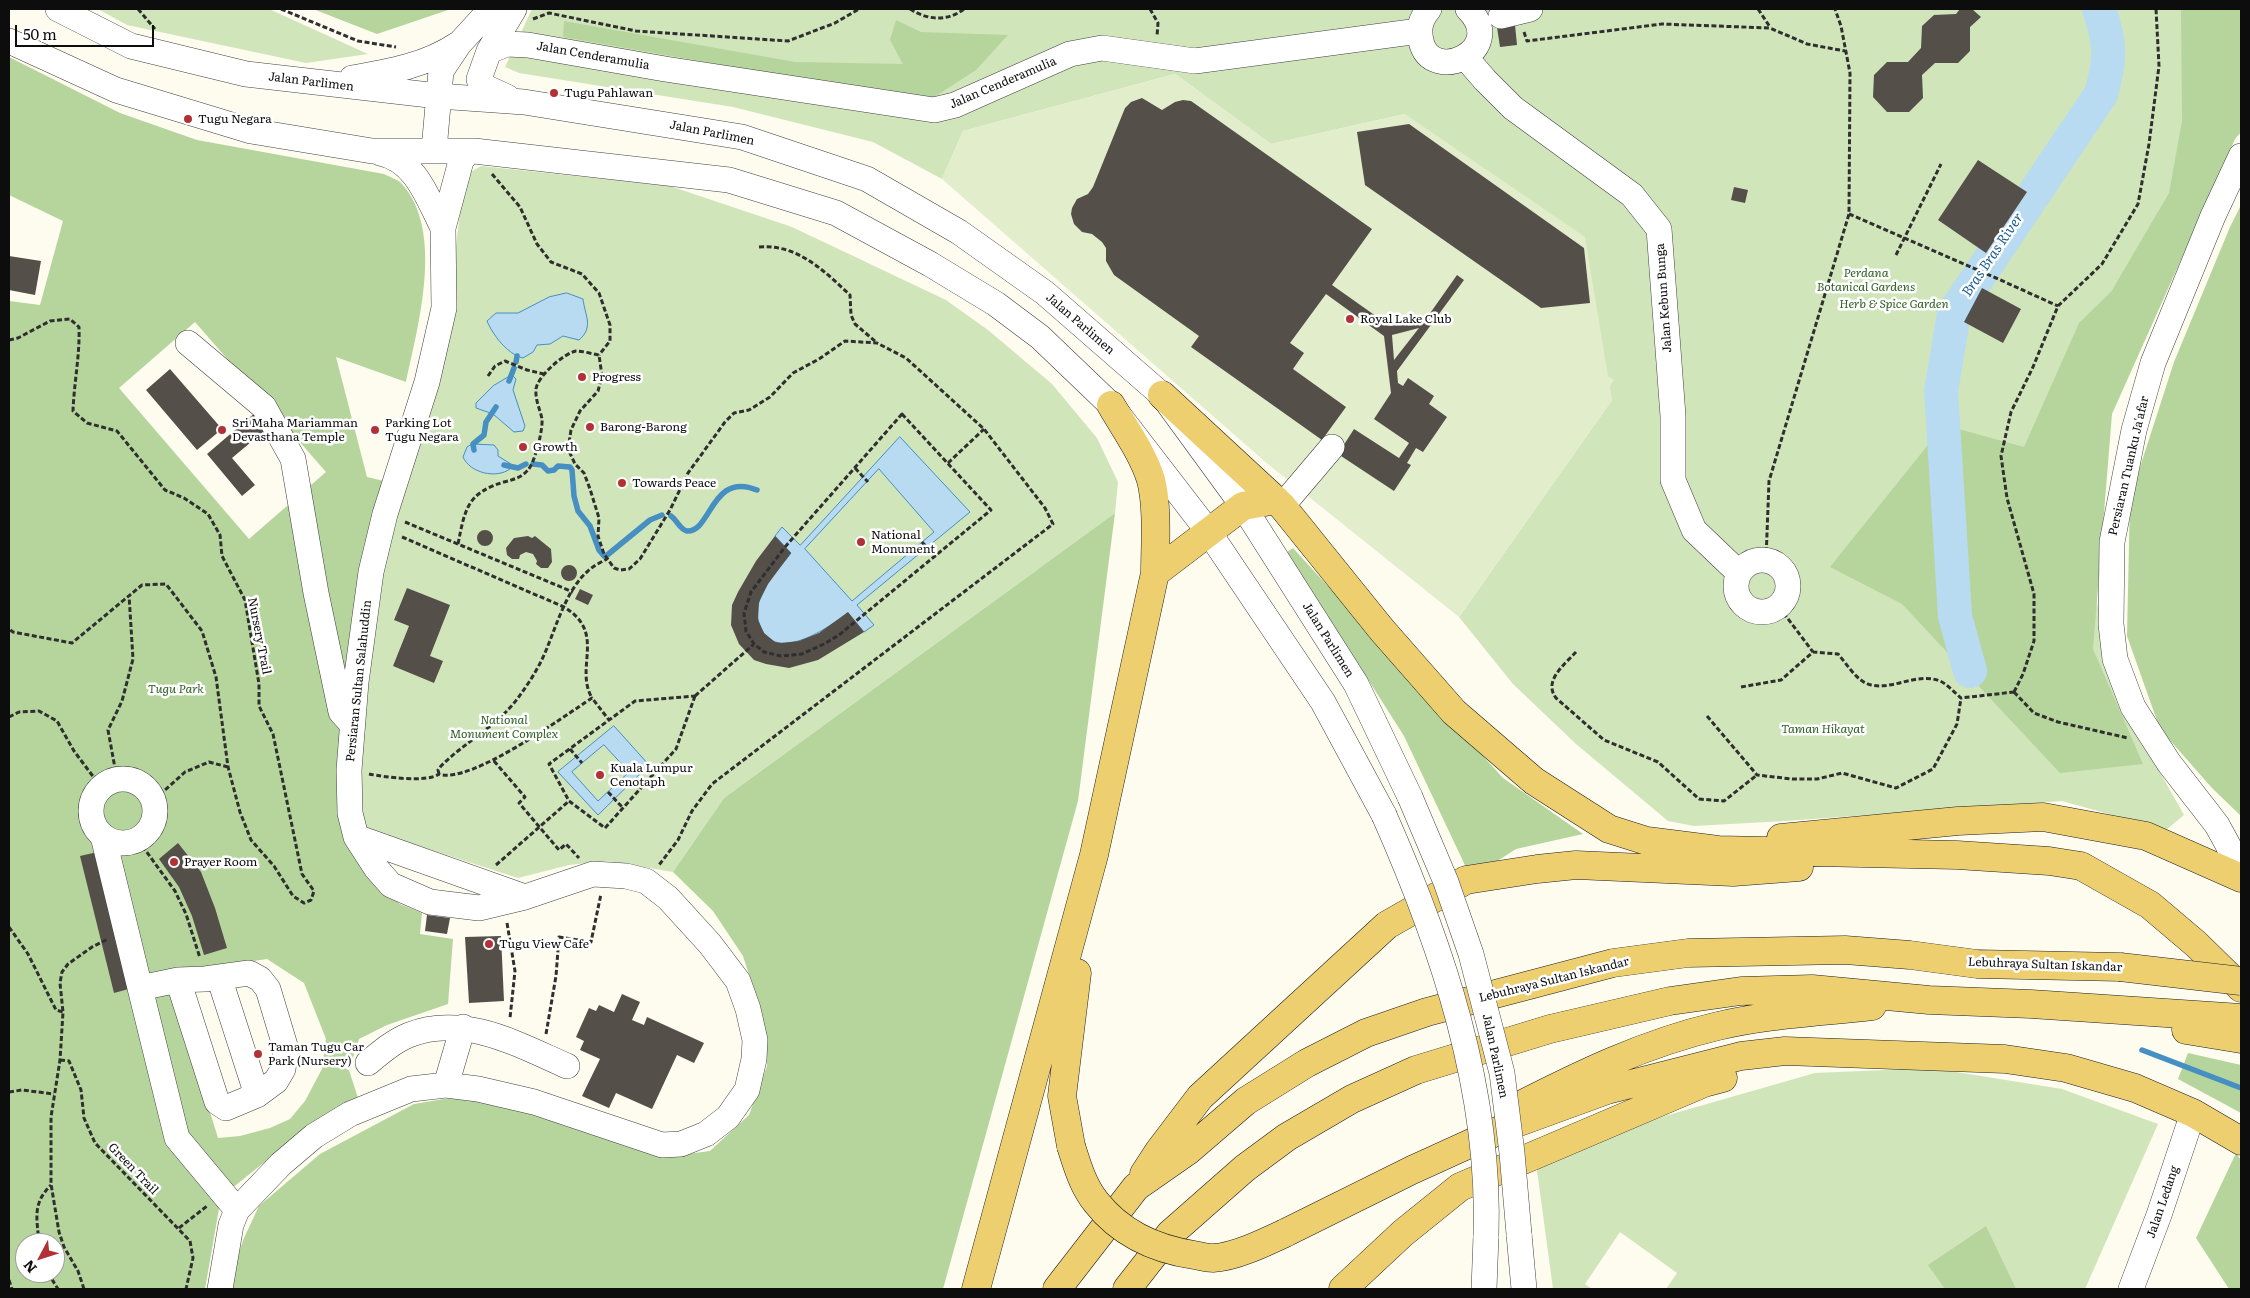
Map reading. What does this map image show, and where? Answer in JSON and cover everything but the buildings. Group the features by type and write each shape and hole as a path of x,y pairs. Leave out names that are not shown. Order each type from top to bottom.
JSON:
{"main road":[{"path":"1162,395 1279,503 1382,630 1454,712 1534,781 1609,829 1647,841 1718,850 1957,855 2049,861 2081,866 2150,905 2196,944 2241,988"},
{"path":"976,1289 1094,855 1155,574 1156,526 1151,481 1139,453 1111,405"},
{"path":"1155,574 1244,506 1279,503"},
{"path":"1718,850 1794,835 1958,821 2043,817 2146,836 2241,878"},
{"path":"1094,855 1062,1096 1071,1146 1082,1178 1095,1201 1116,1223 1137,1238 1168,1251 1214,1258 1254,1248 1412,1170 1511,1125 1608,1090 1741,1056 1785,1051 2005,1059 2066,1068 2135,1088 2193,1113 2241,1141"},
{"path":"1136,1187 1159,1151 1200,1097 1388,925 1466,880 1576,865 1733,872 1957,855"},
{"path":"2196,944 2241,996"},
{"name":"Lebuhraya Sultan Iskandar","path":"1057,1289 1136,1187 1189,1150 1246,1101 1307,1063 1366,1034 1427,1012 1612,963 1688,953 1845,950 1910,955 1978,964 2120,967 2241,981"},
{"path":"1127,1289 1170,1234 1245,1168 1287,1137 1352,1099 1416,1070 1550,1029 1670,1001 1741,992 1812,989 1928,1000 2031,1004 2178,1022 2241,1039"},
{"path":"1412,1170 1490,1120 1580,1074 1648,1046 1718,1026 1770,1017 1928,1000"},
{"path":"2178,1022 2241,1018"},
{"path":"1342,1289 1403,1233 1460,1187 1704,1083 1824,1052"}],"street":[{"name":"Jalan Parlimen","path":"58,9 132,46 246,74 438,96 524,102 742,136 867,179 959,232 1045,293 1162,395 1244,506 1356,684 1410,797 1446,882 1471,954 1502,1074 1512,1153 1524,1289"},
{"path":"434,150 441,71 459,44 491,9"},
{"path":"1430,9 1424,15 1419,31 1421,44 1429,55 1440,61 1454,62 1466,58 1478,42 1478,22 1468,9"},
{"path":"521,21 489,51 479,79 484,87 501,96 524,102"},
{"name":"Jalan Cenderamulia","path":"489,51 507,44 521,21 664,69 934,110 955,105 1070,54 1102,48 1195,62 1419,31"},
{"path":"9,41 116,90 251,131 390,155 408,168 418,179 443,228"},
{"path":"315,83 393,71 444,54 459,44"},
{"name":"Jalan Kebun Bunga","path":"1466,58 1513,108 1632,195 1659,229 1673,416 1673,480 1694,530 1739,573"},
{"path":"372,151 468,151 729,180 836,213 930,264 996,304 1040,337 1111,405 1208,532 1323,702 1384,815 1414,883 1440,956 1471,1070 1488,1194 1484,1289"},
{"path":"443,228 461,161 468,151"},
{"name":"Persiaran Tuanku Ja'afar","path":"2241,156 2213,216 2153,363 2134,430 2112,542 2111,624 2115,659 2133,707 2155,743 2217,825 2241,869"},
{"name":"Persiaran Sultan Salahuddin","path":"234,1217 281,1164 314,1136 350,1114 412,1089 446,1085 478,1088 534,1102 662,1145 681,1144 706,1134 728,1117 746,1090 754,1058 755,1040 748,1009 738,981 710,944 668,898 646,881 626,876 599,874 514,900 479,908 430,902 391,885 376,868 356,836 350,813 349,770 361,642 371,572 385,514 427,382 444,308 443,228"},
{"path":"188,342 264,408 293,459 316,593 341,712 353,724"},
{"path":"1279,503 1332,447"},
{"path":"1766,560 1776,563 1784,570 1788,579 1789,590 1785,599 1779,607 1764,612 1749,609 1743,604 1737,594 1736,583 1739,573 1754,561 1766,560"},
{"path":"1323,702 1356,684"},
{"path":"126,778 143,785 154,800 155,819 152,827 138,840 120,843 103,836 96,830 90,812 91,803 109,783 126,778"},
{"path":"2210,863 2216,855 2217,825"},
{"path":"103,836 177,1138 234,1217 220,1289"},
{"path":"356,836 478,880 514,900"},
{"path":"140,988 178,980 249,973 260,979 268,989 286,1049 285,1059 276,1081 257,1095 226,1108 217,1102 178,980"},
{"path":"212,978 257,1095"},
{"path":"368,1063 387,1047 409,1035 432,1028 463,1027 508,1040 567,1066"},
{"path":"446,1085 463,1027"},
{"name":"Jalan Ledang","path":"2131,1289 2159,1215 2193,1113"},
{"path":"1486,1248 1520,1246"}],"path":[{"path":"281,9 358,41 397,47"},
{"path":"521,21 549,13 636,31 788,42 835,23 859,9"},
{"path":"910,9 923,16 936,18 950,16 964,9"},
{"path":"1758,9 1770,28"},
{"path":"1766,560 1769,481 1849,214 1850,73 1841,26 1835,9"},
{"path":"2014,692 2023,674 2034,642 2034,594 2007,498 2001,456 2011,412 2033,367 2058,306 2102,264 2138,204 2149,144 2159,66 2156,9"},
{"path":"1516,12 1527,40 1662,24 1770,28 1807,44 1845,51"},
{"path":"1896,255 1941,164"},
{"path":"490,172 520,207 536,244 551,262 582,274 600,293 610,326 610,341 599,355 602,376 598,391 580,411 571,430 568,449 587,481 599,518 598,536 607,559 614,568 620,570 629,569 640,559 670,510 688,473 707,445 734,413 749,410 770,397 793,373 820,359 845,340 877,343"},
{"path":"1849,214 2058,306"},
{"path":"646,881 678,840 692,811 712,784 1052,524 1045,508 984,429 906,358 877,343 855,324 851,315 850,295 821,269 801,255 784,248 759,247"},
{"name":"Nursery Trail","path":"9,340 18,338 50,321 70,319 79,327 73,411 87,423 117,431 165,490 184,498 208,514 220,535 222,556 245,600 259,684 259,706 273,734 302,874 314,891 311,900 304,903 293,896 274,866 251,840 240,812 228,767 216,677 202,631 166,584 142,585 72,643 13,632 9,629"},
{"path":"458,544 464,515 469,502 482,492 495,485 516,479 528,470 538,445 542,420 536,402 536,387 544,374 561,359 576,351 599,355"},
{"path":"488,376 495,366 505,361 527,370 544,374"},
{"path":"902,414 948,463 991,510 839,635 802,654 781,656 764,652 754,644 746,631 744,613 751,592 785,547 902,414"},
{"path":"948,463 984,429"},
{"path":"855,468 868,482"},
{"path":"385,514 573,592"},
{"path":"408,523 401,537 564,607 576,615 586,633 588,692 609,720"},
{"path":"922,542 935,556"},
{"path":"439,774 438,770 441,766 486,730 517,698 536,670 564,607 573,592 588,571 607,559"},
{"path":"109,783 108,730 122,701 134,659 129,595"},
{"path":"1779,607 1814,652"},
{"path":"695,696 635,702 548,764 569,801 605,828 676,749 695,696 754,644"},
{"path":"1576,652 1551,682 1551,691 1556,698 1604,740 1658,762 1699,799 1724,801 1757,775"},
{"path":"1741,687 1781,680 1814,652 1838,654 1859,678 1870,685 1884,685 1918,678 1940,681 1961,698 2014,692"},
{"path":"2014,692 2034,712 2058,722 2155,743"},
{"path":"349,770 380,777 408,778 434,777 439,774 446,776 469,771 494,761 592,698"},
{"path":"1707,716 1757,775 1792,779 1817,779 1842,773 1896,788 1933,768 1956,724 1961,698"},
{"path":"9,717 19,712 39,711 56,721 74,750 109,783"},
{"path":"570,749 582,763"},
{"path":"494,761 525,797 519,803 559,850 566,844 599,874 591,942 559,937 556,976 542,1055"},
{"path":"154,800 185,772 210,762 228,767"},
{"path":"608,792 623,808"},
{"path":"478,880 569,801"},
{"path":"138,840 175,891 197,948 212,978"},
{"path":"508,1040 515,970 514,900"},
{"path":"9,927 28,954 56,1010 63,1012"},
{"path":"84,1289 78,1271 64,1247 59,1232 51,1184 51,1117 60,1060 63,1012 60,983 62,972 68,964 92,947 112,937 127,933"},
{"name":"Green Trail","path":"60,1060 69,1061 81,1090 84,1118 95,1143 179,1228"},
{"path":"9,1092 22,1090 54,1094"},
{"path":"38,1233 37,1204 42,1193 51,1184"},
{"path":"186,1289 193,1258 190,1241 179,1228 206,1205 234,1217"},
{"path":"9,1280 12,1289"}],"green space":[{"path":"98,9 269,9 368,54 306,63 127,25"},
{"path":"313,9 451,9 377,34"},
{"name":"Perdana Botanical Gardens","path":"532,9 2241,9 2098,430 2084,533 2113,689 2184,815 2166,830 2062,801 1694,826 1668,821 1576,744 1513,684 1459,617 1612,400 1405,114 1271,144 1175,74 963,131 942,179 873,142 733,107 519,73 505,67"},
{"path":"2181,9 2241,9 2241,132 2235,139 2112,414 2093,649 2143,764 2060,773 1902,604 1830,567 1944,425 2024,447 2079,323 2111,292 2169,193 2182,121"},
{"path":"896,20 921,32 1008,35 976,70 928,101 563,37 564,21 795,62 903,64 890,40"},
{"name":"Tugu Park","path":"9,57 120,113 197,140 384,174 401,183 414,203 422,226 425,252 424,279 421,307 406,382 336,357 367,477 384,481 343,689 368,877 400,904 422,913 420,934 453,939 448,1004 387,1025 359,1039 349,1070 358,1098 287,1144 221,1197 205,1289 9,1289 9,301 40,305 63,221 9,195","holes":["195,322 326,472 249,539 119,388","267,959 304,983 326,1039 322,1069 305,1101 290,1119 270,1128 240,1136 218,1138 167,974"]},
{"name":"Royal Lake Club","path":"1175,74 1271,144 1405,114 1585,237 1608,376 1614,380 1610,386 1612,400 1459,617 1269,465 942,179 963,131"},
{"name":"National Monument Complex","path":"481,166 670,186 792,227 946,300 988,330 1052,384 1097,438 1118,482 1115,513 724,798 673,872 607,861 569,865 518,878 363,828 357,779 367,644 387,526 449,309 464,176"},
{"path":"2241,205 2241,816 2212,788 2160,729 2127,636 2130,498 2174,362"},
{"path":"1115,513 1078,801 943,1289 226,1289 244,1238 259,1206 320,1154 414,1104 468,1095 546,1116 665,1157 710,1151 749,1115 767,1066 762,1015 743,956 713,911 673,872 724,798"},
{"path":"1293,548 1503,778 1583,834 1516,849 1471,878 1404,736 1287,552"},
{"path":"2188,1053 2241,1065 2241,1113 2178,1079"},
{"path":"1931,1068 2062,1089 2158,1124 2085,1289 1666,1289 1677,1273 1620,1232 1585,1284 1592,1289 1553,1289 1536,1163 1665,1116 1815,1073"},
{"path":"2236,1153 2241,1160 2241,1289 2229,1289 2196,1238"},
{"path":"1986,1226 2016,1289 1945,1289 1928,1265"}],"water":[{"path":"567,293 583,299 587,326 584,335 579,340 563,336 550,344 537,345 533,352 523,358 511,352 501,343 487,321 496,313 518,313 549,297"},
{"path":"512,375 516,379 513,390 525,426 523,431 514,432 493,414 476,408 476,403 493,386"},
{"path":"900,437 970,512 857,605 874,625 864,632 848,613 829,626 803,639 791,643 779,643 769,638 761,628 757,615 758,605 768,582 791,553 775,536 782,527 800,545","holes":["879,469 934,532 852,601 805,549"]},
{"path":"473,444 494,445 498,450 498,456 511,464 510,469 498,474 491,474 471,467 463,457 467,447"},
{"path":"614,726 649,765 598,815 558,772","holes":["604,745 629,772 598,801 572,772"]}],"waterway":[{"name":"Bras Bras River","path":"1970,671 1955,616 1941,391 1954,313 2101,94 2107,70 2108,42 2099,9"},
{"path":"516,362 517,356"},
{"path":"509,381 514,368"},
{"path":"474,450 473,444 484,435 486,422 496,407"},
{"path":"504,465 518,468 526,464"},
{"path":"533,464 542,465 548,471 554,470 558,466 570,467 578,511 590,526 599,550 604,556"},
{"path":"671,516 685,530 695,529 702,523 721,495 730,489 742,486 757,490"},
{"path":"606,556 650,520 662,515"},
{"path":"2142,1050 2241,1088"}],"place":[{"name":"Tugu Pahlawan","path":"554,93"},
{"name":"Tugu Negara","path":"188,119"},
{"name":"Royal Lake Club","path":"1350,319"},
{"name":"Progress","path":"582,377"},
{"name":"Barong-Barong","path":"590,427"},
{"name":"Sri Maha Mariamman Devasthana Temple","path":"222,430"},
{"name":"Parking Lot Tugu Negara","path":"375,430"},
{"name":"Growth","path":"523,447"},
{"name":"Towards Peace","path":"622,483"},
{"name":"National Monument","path":"861,542"},
{"name":"Kuala Lumpur Cenotaph","path":"600,775"},
{"name":"Prayer Room","path":"174,862"},
{"name":"Tugu View Cafe","path":"489,944"},
{"name":"Taman Tugu Car Park (Nursery)","path":"258,1054"}],"park label":[{"name":"Herb & Spice Garden","path":"1894,304"},
{"name":"Taman Hikayat","path":"1823,729"}]}
